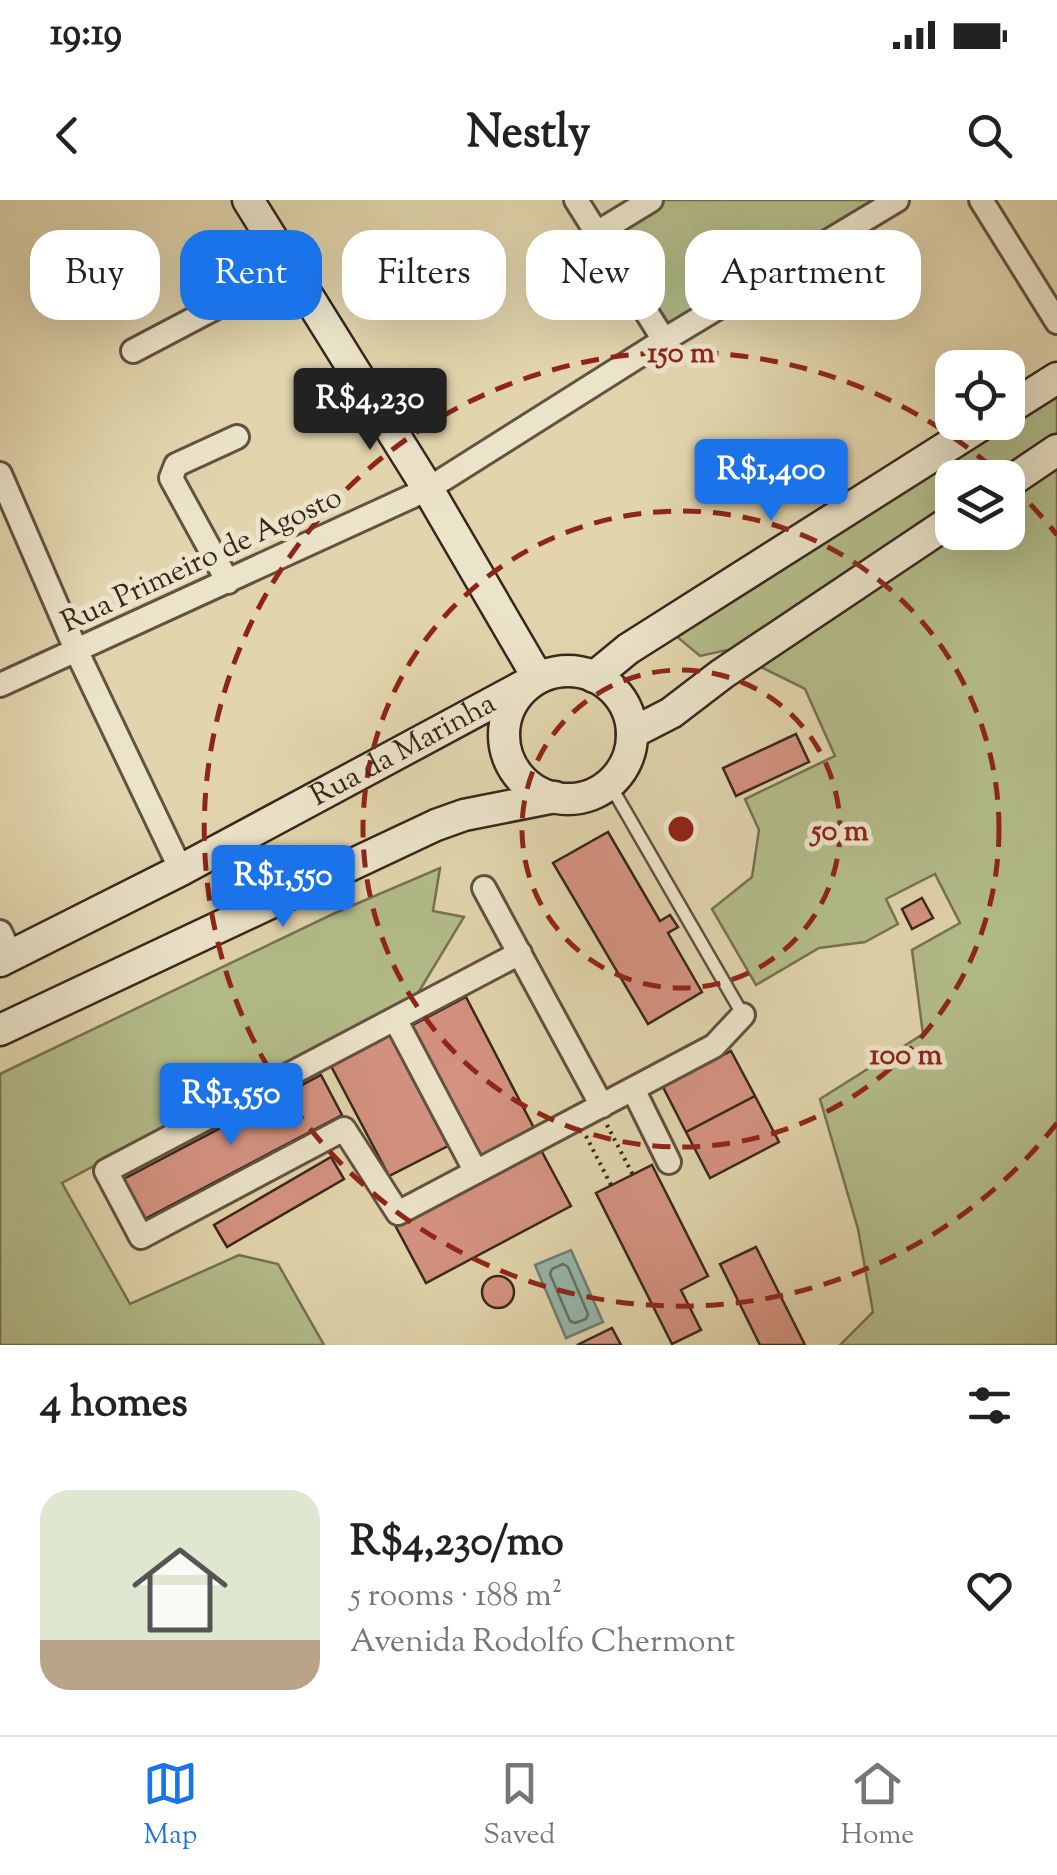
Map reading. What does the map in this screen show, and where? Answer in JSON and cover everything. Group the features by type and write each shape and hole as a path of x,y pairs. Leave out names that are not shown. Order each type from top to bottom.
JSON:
{"main road":[{"path":"248,200 267,230"},
{"path":"322,318 538,678"},
{"path":"1025,398 1057,378"},
{"path":"594,677 628,649 958,440"},
{"path":"1025,472 1057,450"},
{"path":"632,733 671,712 935,531"},
{"path":"0,1030 436,825 464,814 584,796 609,784 626,761 632,733 617,694 594,677 566,672 538,678 516,697 505,723 506,751 519,776 529,786 555,798"},
{"name":"Rua da Marinha","path":"4,949 182,870 538,678"}],"street":[{"path":"576,200 594,230"},
{"path":"601,230 651,200"},
{"name":"Rua Primeiro de Agosto","path":"0,685 428,490 664,340 897,200"},
{"path":"981,200 1057,322"},
{"path":"133,351 192,320"},
{"path":"651,320 664,340"},
{"path":"228,582 171,478 176,465 237,437"},
{"path":"0,474 77,652 182,870"},
{"path":"484,888 520,953 593,1111"},
{"path":"520,953 106,1171 140,1236 344,1129 398,1213 714,1046 743,1015"},
{"path":"395,1019 476,1172"},
{"path":"633,1088 669,1162"}],"lane":[{"path":"609,784 743,1015"}],"path":[{"path":"593,1111 633,1174"},
{"path":"593,1111 611,1186"}],"green space":[{"path":"651,200 897,200 847,230 685,230 685,320 697,320 664,340 651,320 665,320 665,230 602,230"},
{"path":"1057,368 1057,1345 840,1345 873,1312 858,1229 820,1099 923,1034 912,950 960,923 935,874 886,899 898,924 865,942 819,948 756,985 712,909 752,877 759,830 745,799 835,756 805,689 727,650 700,656 663,625 947,440 1025,440 1025,403"},
{"path":"440,868 433,911 464,917 418,993 62,1183 130,1304 239,1255 278,1264 324,1345 0,1345 0,1074 335,913"}],"water":[{"path":"571,1250 603,1322 566,1338 535,1265"}],"building":[{"path":"796,734 809,762 736,796 723,768"},
{"path":"608,832 660,921 670,915 678,927 668,933 702,992 648,1024 553,863"},
{"path":"922,898 933,918 912,929 902,909"},
{"path":"466,997 535,1130 478,1159 409,1027"},
{"path":"389,1034 448,1146 389,1176 331,1066"},
{"path":"731,1051 755,1096 686,1132 663,1087"},
{"path":"321,1075 342,1115 141,1221 120,1181"},
{"path":"755,1096 779,1142 710,1178 686,1132"},
{"path":"541,1150 571,1206 426,1283 396,1227"},
{"path":"331,1157 344,1179 227,1247 214,1225"},
{"path":"652,1165 708,1276 681,1290 701,1330 672,1344 596,1193"},
{"path":"756,1247 805,1345 760,1345 720,1264"},
{"path":"498,1276 509,1281 514,1292 509,1303 498,1308 487,1303 482,1292 487,1281"},
{"path":"612,1328 621,1345 577,1345"}]}
